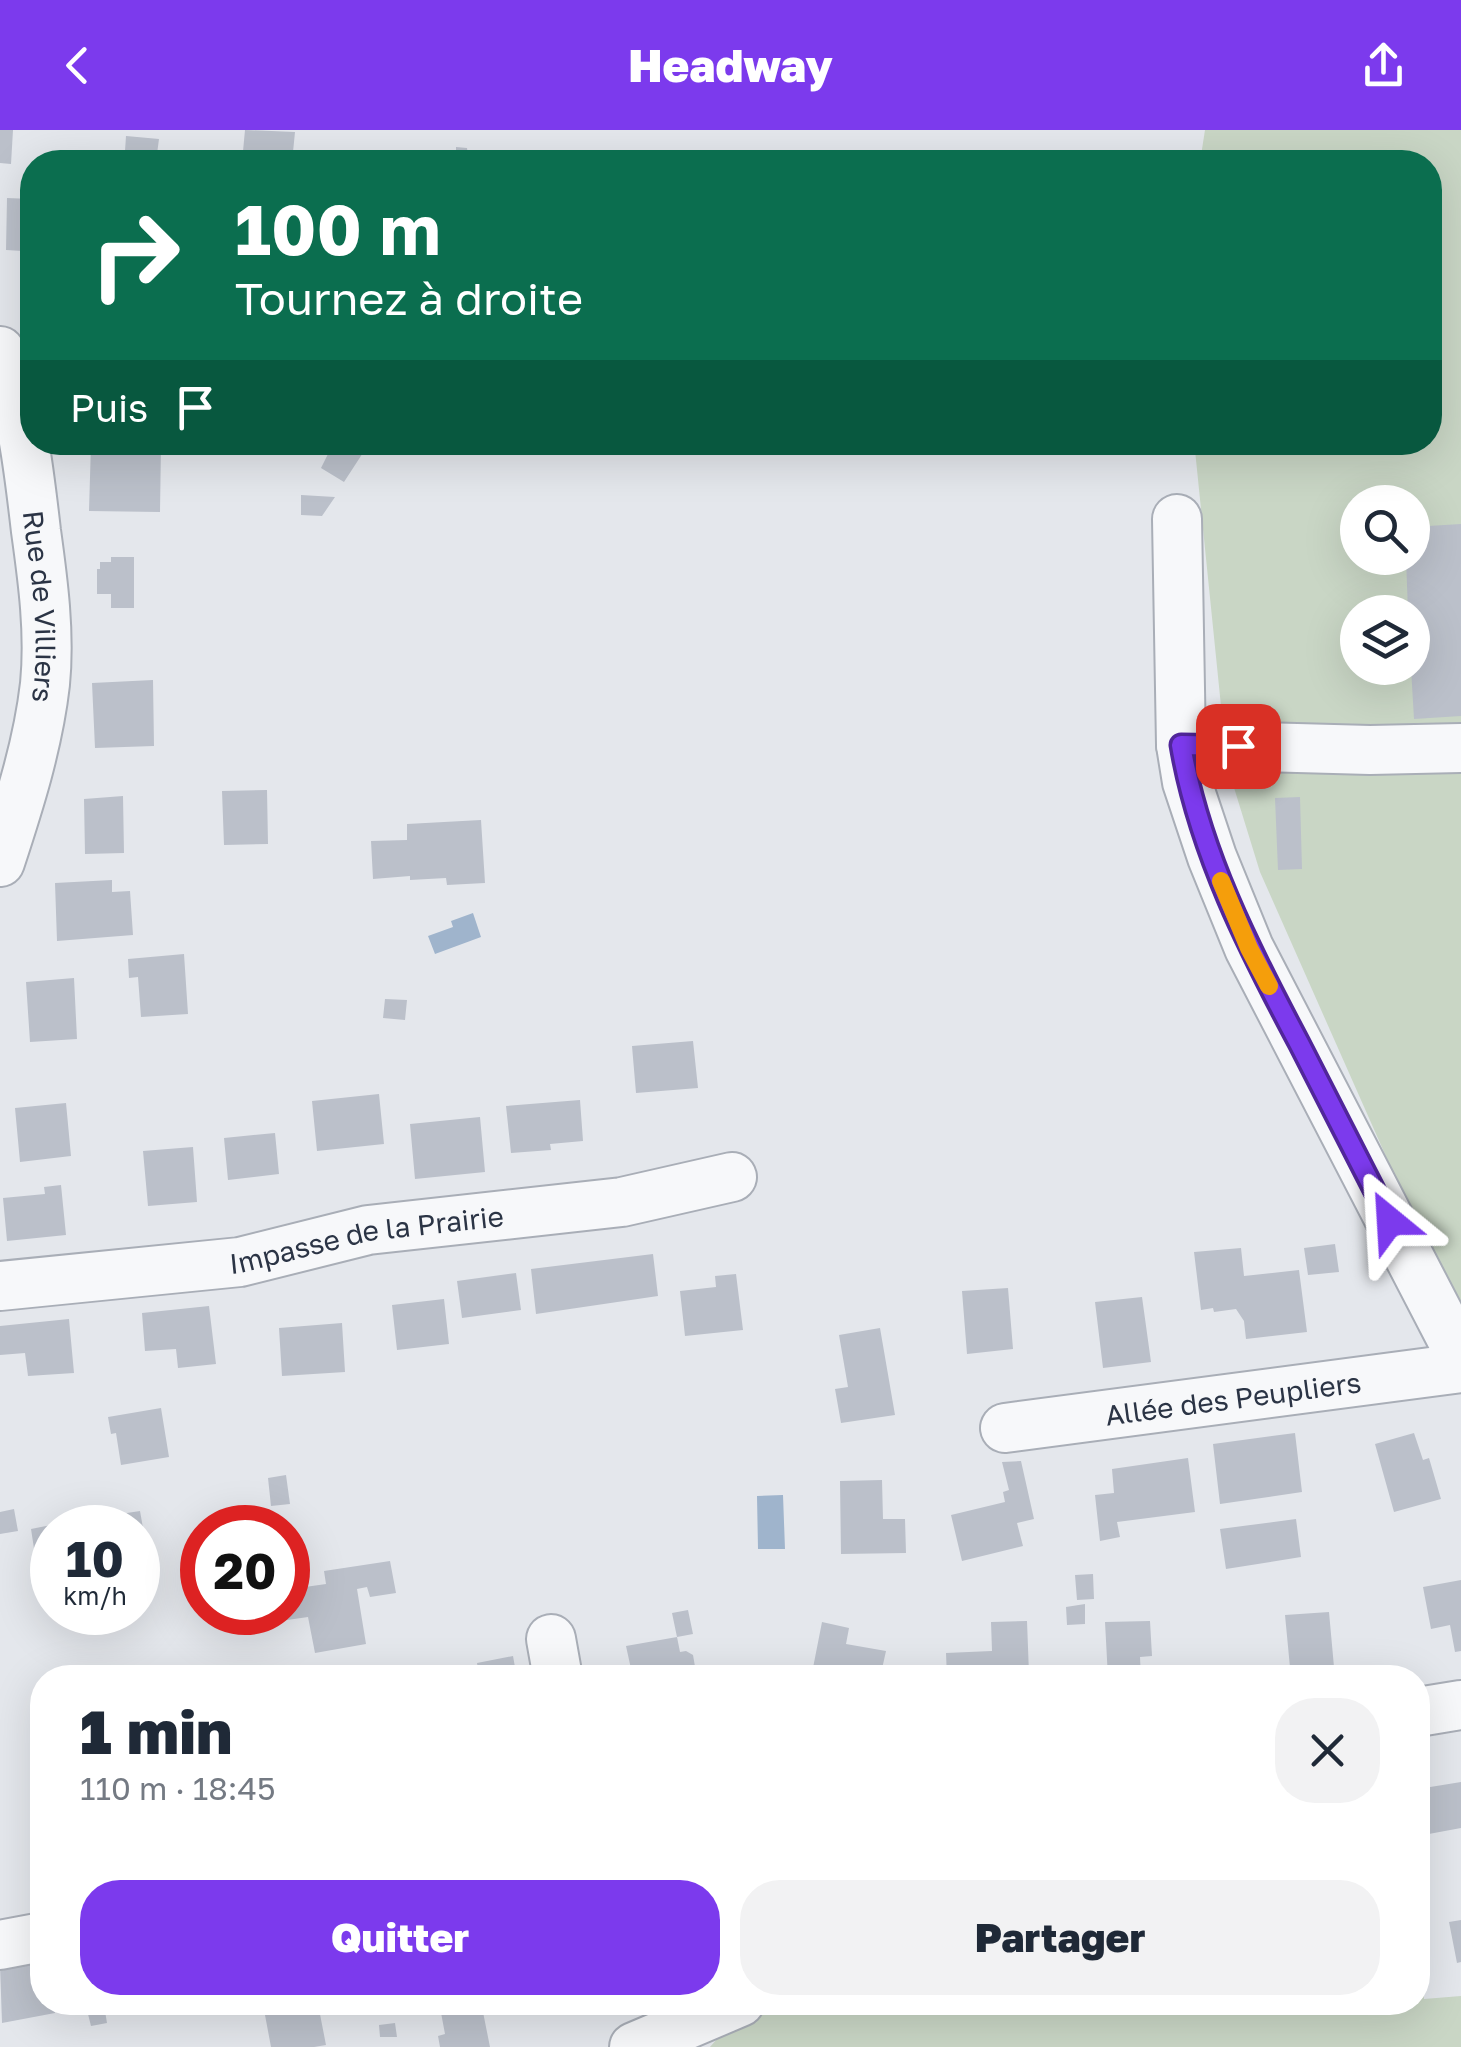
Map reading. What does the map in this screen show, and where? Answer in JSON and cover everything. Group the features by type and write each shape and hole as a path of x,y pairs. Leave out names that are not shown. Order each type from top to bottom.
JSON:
{"street":[{"name":"Rue de Villiers","path":"0,351 14,388 20,421"},
{"name":"Rue de Villiers","path":"0,862 22,796 45,682 46,630 26,455"},
{"path":"1177,518 1181,745 1188,782 1212,857 1249,948 1461,1358"},
{"path":"1181,745 1461,748"},
{"name":"Impasse de la Prairie","path":"0,1286 240,1262 368,1230 622,1202 732,1177"},
{"name":"Allée des Peupliers","path":"1005,1428 1461,1368"},
{"path":"1430,1710 1461,1705"},
{"path":"0,1945 30,1939"},
{"path":"634,2047 709,2015"}],"green space":[{"path":"1205,130 1461,130 1461,1318 1458,1319 1260,872 1227,765 1196,455 1442,455 1442,150 1202,150"},
{"path":"1461,1996 1461,2047 710,2047 738,2015 1430,2015 1430,1999"}],"water":[{"path":"473,913 481,937 435,954 428,936 453,927 451,921"},
{"path":"783,1495 785,1549 758,1549 757,1496"}],"building":[{"path":"0,130 13,130 11,164 0,163"},
{"path":"245,130 295,132 293,150 243,150"},
{"path":"126,136 159,139 158,150 125,150"},
{"path":"7,198 20,199 20,251 6,250"},
{"path":"91,455 161,455 160,512 89,511"},
{"path":"328,455 362,455 344,482 321,468"},
{"path":"301,495 335,497 322,516 301,515"},
{"path":"1461,524 1461,716 1414,719 1412,685 1430,685 1430,595 1407,595 1407,575 1430,575 1430,526"},
{"path":"111,557 134,557 134,608 111,608 111,594 97,594 97,569 100,562 111,562"},
{"path":"153,680 154,746 95,748 92,683"},
{"path":"267,790 268,844 224,845 222,791"},
{"path":"123,796 124,853 85,854 84,799"},
{"path":"1300,797 1302,869 1278,870 1275,798"},
{"path":"481,820 485,883 447,885 446,878 410,880 410,876 373,879 371,841 407,840 407,824"},
{"path":"112,880 112,892 130,891 133,935 57,941 55,883"},
{"path":"184,954 188,1014 141,1017 138,977 129,978 128,959"},
{"path":"74,978 77,1039 30,1042 26,982"},
{"path":"385,999 407,1000 405,1020 383,1018"},
{"path":"693,1041 698,1088 636,1093 632,1046"},
{"path":"379,1094 384,1144 317,1151 312,1101"},
{"path":"580,1100 583,1141 550,1144 551,1150 511,1153 506,1106"},
{"path":"66,1103 71,1156 20,1162 15,1108"},
{"path":"480,1117 485,1172 415,1179 410,1124"},
{"path":"275,1133 279,1174 228,1180 224,1138"},
{"path":"193,1147 197,1202 148,1206 143,1151"},
{"path":"61,1185 66,1235 7,1241 3,1198 45,1194 44,1187"},
{"path":"1335,1244 1339,1272 1308,1275 1304,1248"},
{"path":"1241,1248 1244,1276 1299,1270 1307,1332 1246,1339 1244,1321 1236,1309 1201,1310 1194,1252"},
{"path":"653,1254 658,1296 536,1314 531,1269"},
{"path":"516,1273 521,1310 462,1318 457,1281"},
{"path":"736,1274 743,1330 685,1336 680,1291 716,1287 715,1276"},
{"path":"1008,1288 1013,1349 967,1354 962,1291"},
{"path":"1142,1297 1151,1362 1103,1368 1095,1302"},
{"path":"444,1299 449,1344 397,1350 392,1305"},
{"path":"209,1306 216,1364 178,1368 176,1349 145,1351 142,1313"},
{"path":"69,1319 74,1373 28,1376 25,1353 0,1355 0,1326"},
{"path":"342,1323 345,1372 282,1376 279,1328"},
{"path":"880,1328 895,1415 841,1423 835,1389 848,1387 839,1335"},
{"path":"161,1408 169,1457 121,1465 116,1433 111,1434 108,1417"},
{"path":"1295,1433 1302,1492 1220,1504 1213,1444"},
{"path":"1414,1433 1423,1460 1429,1458 1441,1499 1394,1512 1375,1444"},
{"path":"1188,1458 1195,1512 1117,1522 1120,1537 1100,1541 1095,1495 1114,1493 1112,1469"},
{"path":"1021,1461 1034,1519 1017,1523 1023,1546 962,1561 951,1515 1005,1502 1003,1492 1009,1490 1002,1462"},
{"path":"286,1475 290,1504 271,1505 268,1478"},
{"path":"882,1480 883,1519 905,1519 906,1553 841,1554 840,1481"},
{"path":"14,1509 18,1531 0,1534 0,1512"},
{"path":"1296,1519 1301,1557 1226,1569 1220,1529"},
{"path":"390,1561 396,1593 370,1597 367,1587 357,1589 366,1644 315,1653 310,1627 310,1586 326,1584 324,1571"},
{"path":"1093,1574 1094,1599 1077,1600 1075,1575"},
{"path":"1461,1580 1461,1651 1455,1652 1450,1625 1431,1629 1423,1587"},
{"path":"1085,1604 1085,1624 1067,1625 1066,1607"},
{"path":"688,1610 693,1634 677,1637 672,1613"},
{"path":"1329,1612 1334,1665 1290,1665 1285,1615"},
{"path":"1027,1621 1029,1665 946,1665 946,1653 992,1651 991,1622"},
{"path":"1150,1621 1152,1656 1140,1657 1140,1665 1107,1665 1105,1622"},
{"path":"822,1622 849,1628 846,1644 886,1651 883,1665 814,1665"},
{"path":"677,1637 680,1652 693,1655 695,1665 630,1665 626,1646"},
{"path":"513,1656 515,1665 477,1665"},
{"path":"1461,1782 1461,1828 1430,1834 1430,1787"},
{"path":"1461,1920 1461,1962 1457,1963 1449,1922"},
{"path":"30,1959 30,2015 44,2015 2,2023 0,1965"},
{"path":"88,2015 106,2015 107,2023 91,2026"},
{"path":"265,2015 320,2015 326,2045 271,2047"},
{"path":"441,2015 484,2015 490,2047 440,2047 438,2036 445,2034"},
{"path":"395,2023 397,2037 380,2037 379,2025"}],"slow traffic":[{"path":"1221,881 1269,986"}],"route":[{"path":"1238,746 1181,745 1188,782 1212,857 1249,948 1390,1221"}]}
